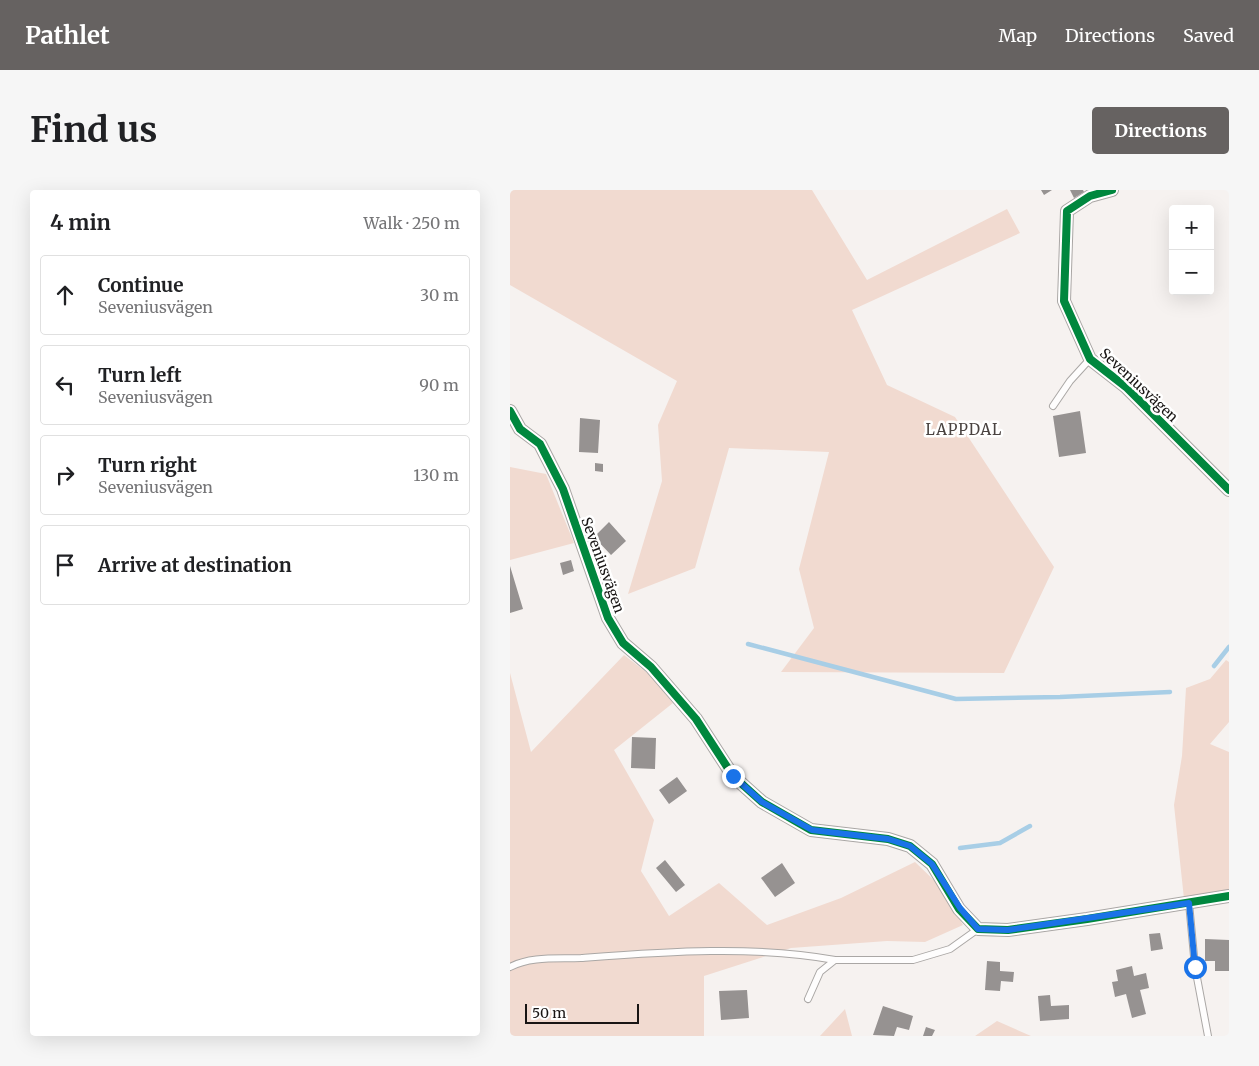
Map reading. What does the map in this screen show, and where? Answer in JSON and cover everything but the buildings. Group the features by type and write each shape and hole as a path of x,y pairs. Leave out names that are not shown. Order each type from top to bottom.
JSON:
{"street":[{"name":"Seveniusvägen","path":"1112,190 1090,196 1067,211 1064,301 1090,359 1126,387 1229,490"},
{"name":"Seveniusvägen","path":"510,412 520,430 540,444 563,489 608,618 623,643 651,667 696,719 733,776 762,802 812,830 888,839 910,846 932,864 960,908 978,929"},
{"path":"978,929 1008,930 1229,896"}],"lane":[{"path":"1053,406 1070,381 1090,359"},
{"path":"1189,903 1195,967 1208,1036"},
{"path":"510,967 531,960 658,953 779,952 835,960 913,960 950,949 978,929"},
{"path":"808,999 820,972 835,960"}],"shaded area":[{"path":"510,190 812,190 867,280 1007,209 1020,233 852,310 887,385 955,417 1054,567 1004,673 781,672 814,628 799,569 829,452 729,448 695,568 628,594 662,481 658,425 677,381 510,285"},
{"path":"510,467 546,474 574,543 510,560"},
{"path":"624,655 650,675 673,703 614,750 654,820 641,871 669,916 719,883 767,925 841,898 915,862 940,886 963,925 925,942 887,941 791,948 704,976 704,1036 510,1036 510,673 531,752"},
{"path":"1226,660 1229,662 1229,722 1210,744 1229,752 1229,891 1184,899 1174,805 1182,756 1186,688 1210,679"},
{"path":"845,1009 852,1036 820,1036"},
{"path":"997,1021 1031,1036 975,1036"}],"waterway":[{"path":"748,644 956,699 1170,692"},
{"path":"1214,666 1229,647"},
{"path":"960,848 1000,843 1030,826"}],"cycle path":[{"path":"1112,190 1090,196 1067,211 1064,301 1090,359 1126,387 1229,490"},
{"path":"510,411 520,429 540,444 563,489 608,618 623,643 651,667 696,719 733,776 762,802 811,830 888,839 910,846 932,864 959,909 978,929 1008,930 1229,896"}],"district":[{"name":"LAPPDAL","path":"964,430"}],"route":[{"path":"733,776 762,802 812,830 888,839 910,846 932,864 960,908 978,929 1008,930 1189,903 1195,967"}]}
